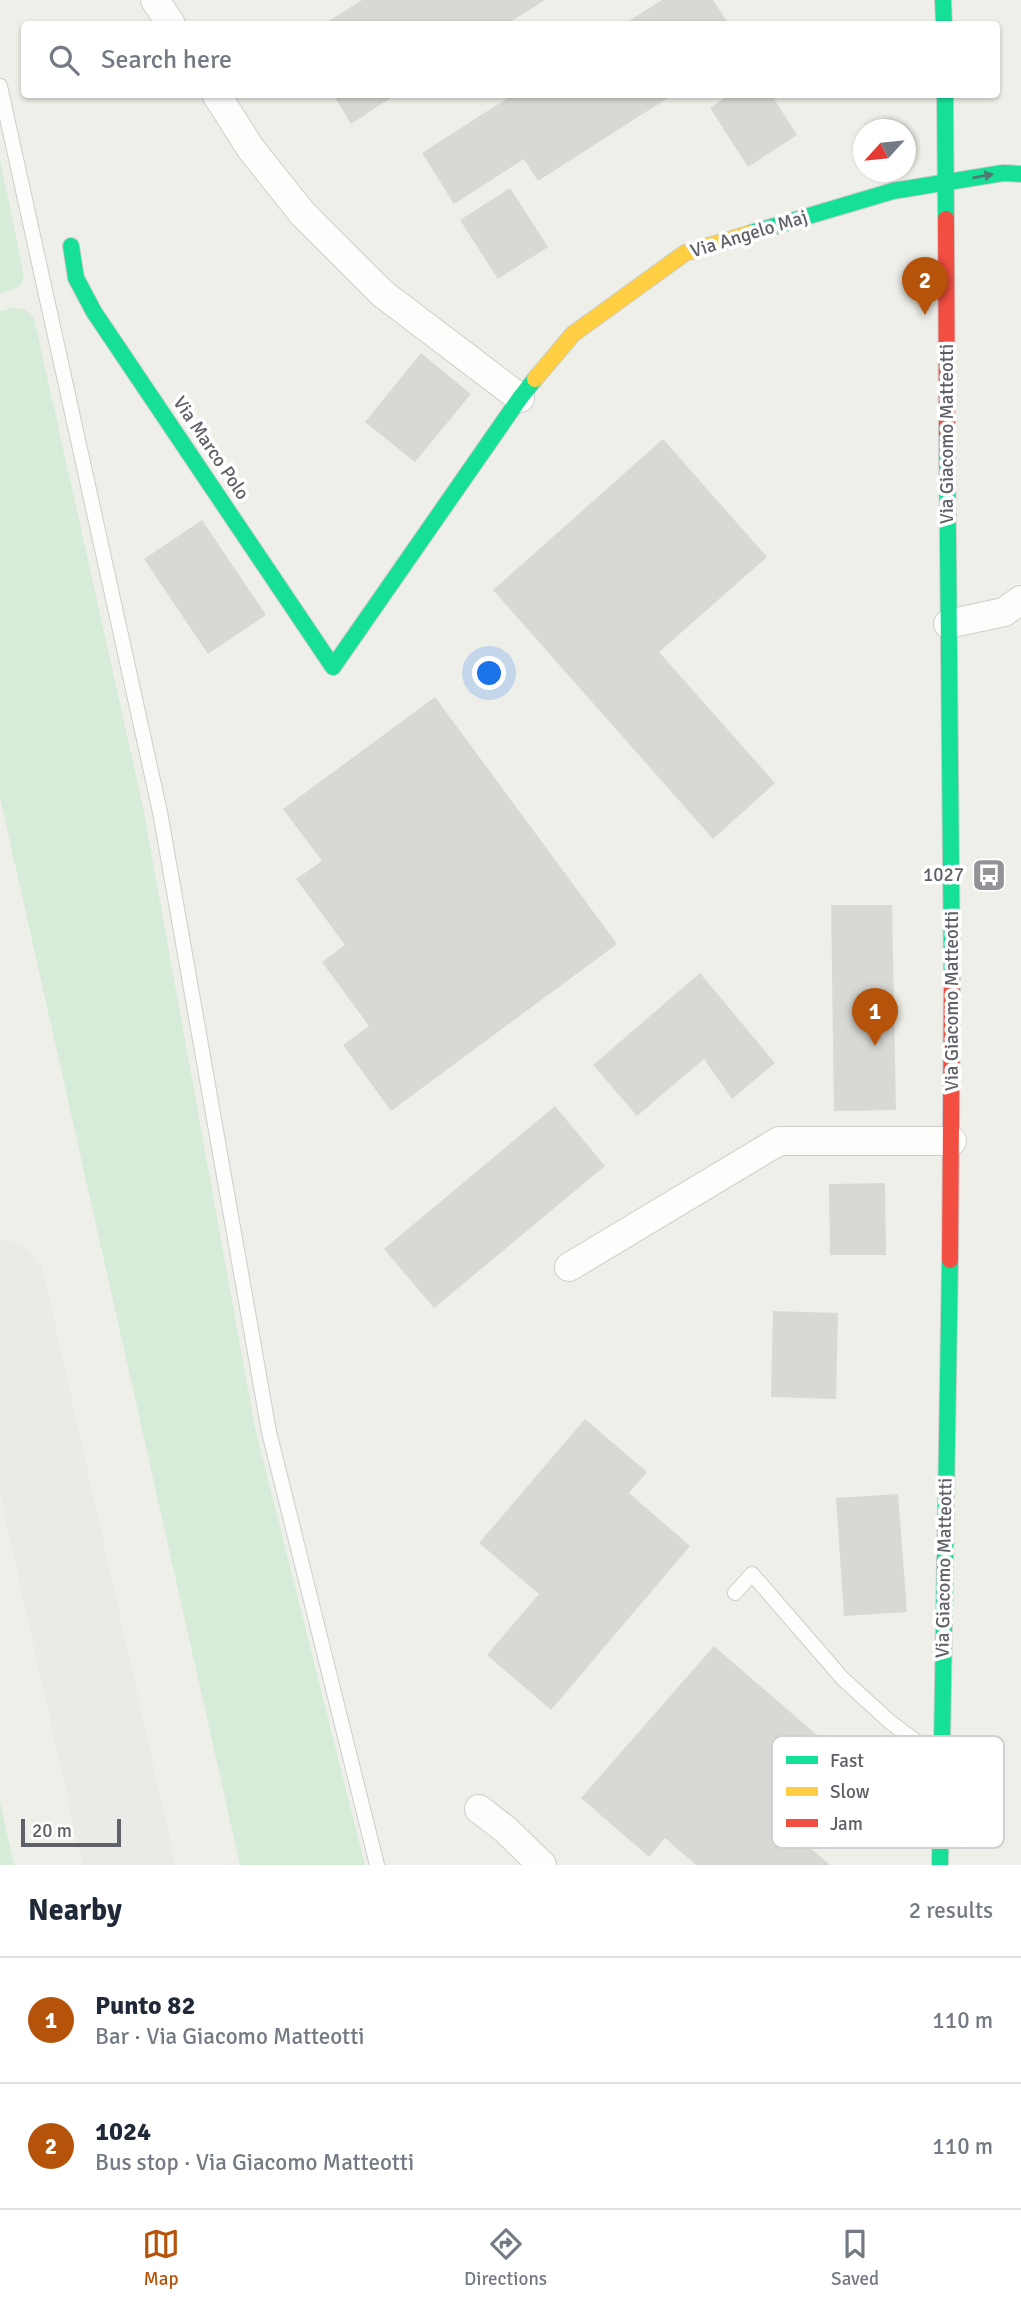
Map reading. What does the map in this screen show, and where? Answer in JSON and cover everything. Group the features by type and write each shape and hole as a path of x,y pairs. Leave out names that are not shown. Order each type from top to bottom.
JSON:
{"street":[{"path":"155,0 169,21"},
{"path":"943,0 944,21"},
{"path":"219,98 251,149 302,213 383,294 520,398"},
{"name":"Via Giacomo Matteotti","path":"940,1736 951,1141 952,866 945,98"},
{"name":"Via Angelo Maj","path":"333,667 520,398 573,334 685,253 893,191 1003,173 1021,174"},
{"name":"Via Marco Polo","path":"71,246 76,278 94,312 333,667"},
{"path":"948,624 1004,612 1021,600"},
{"path":"569,1267 779,1140 951,1141"},
{"path":"479,1809 506,1830 542,1865"}],"lane":[{"path":"0,86 160,812 269,1432 377,1865"},
{"path":"735,1593 752,1574 843,1679 909,1736"}],"green space":[{"path":"0,159 23,281 19,287 0,294"},
{"path":"25,309 34,318 143,807 255,1428 365,1865 240,1865 0,798 0,311"},
{"path":"0,1801 14,1865 0,1865"}],"building":[{"path":"362,0 545,0 512,21 329,21"},
{"path":"662,0 713,0 727,21 629,21"},
{"path":"335,98 391,98 351,124"},
{"path":"508,98 668,98 538,181 524,159 454,204 422,153"},
{"path":"725,98 774,98 797,135 748,167 710,108"},
{"path":"510,188 548,247 498,279 460,220"},
{"path":"421,353 471,394 415,462 365,422"},
{"path":"663,439 767,557 659,652 775,783 713,839 493,590"},
{"path":"202,520 266,615 208,654 144,559"},
{"path":"435,697 617,944 391,1111 343,1045 369,1026 322,962 345,945 296,879 322,861 283,809"},
{"path":"831,905 892,905 896,1110 834,1111"},
{"path":"700,973 775,1063 732,1099 704,1059 637,1116 593,1065"},
{"path":"555,1106 605,1166 434,1308 384,1249"},
{"path":"885,1183 886,1255 830,1255 829,1184"},
{"path":"773,1311 838,1313 836,1399 771,1397"},
{"path":"585,1419 647,1472 629,1493 690,1546 551,1710 487,1655 539,1594 479,1543"},
{"path":"898,1494 907,1612 844,1616 836,1498"},
{"path":"714,1646 818,1736 772,1736 772,1848 811,1848 830,1865 696,1865 665,1838 649,1857 581,1798"}],"taxiway":[{"path":"0,1286 129,1865"}],"traffic: fast":[{"path":"943,0 944,21"},
{"path":"945,98 946,219"},
{"path":"751,233 893,191 1003,173 1021,174"},
{"path":"71,246 76,278 94,312 333,667 535,379"},
{"path":"947,434 952,978"},
{"path":"942,1736 950,1260"},
{"path":"940,1848 940,1865"}],"traffic: slow":[{"path":"535,379 573,334 685,253 751,233"}],"traffic: jam":[{"path":"946,219 947,434"},
{"path":"950,1260 952,978"}],"place":[{"name":"1024","path":"925,315"},
{"name":"1027","path":"989,875"},
{"name":"Punto 82","path":"875,1046"}]}
